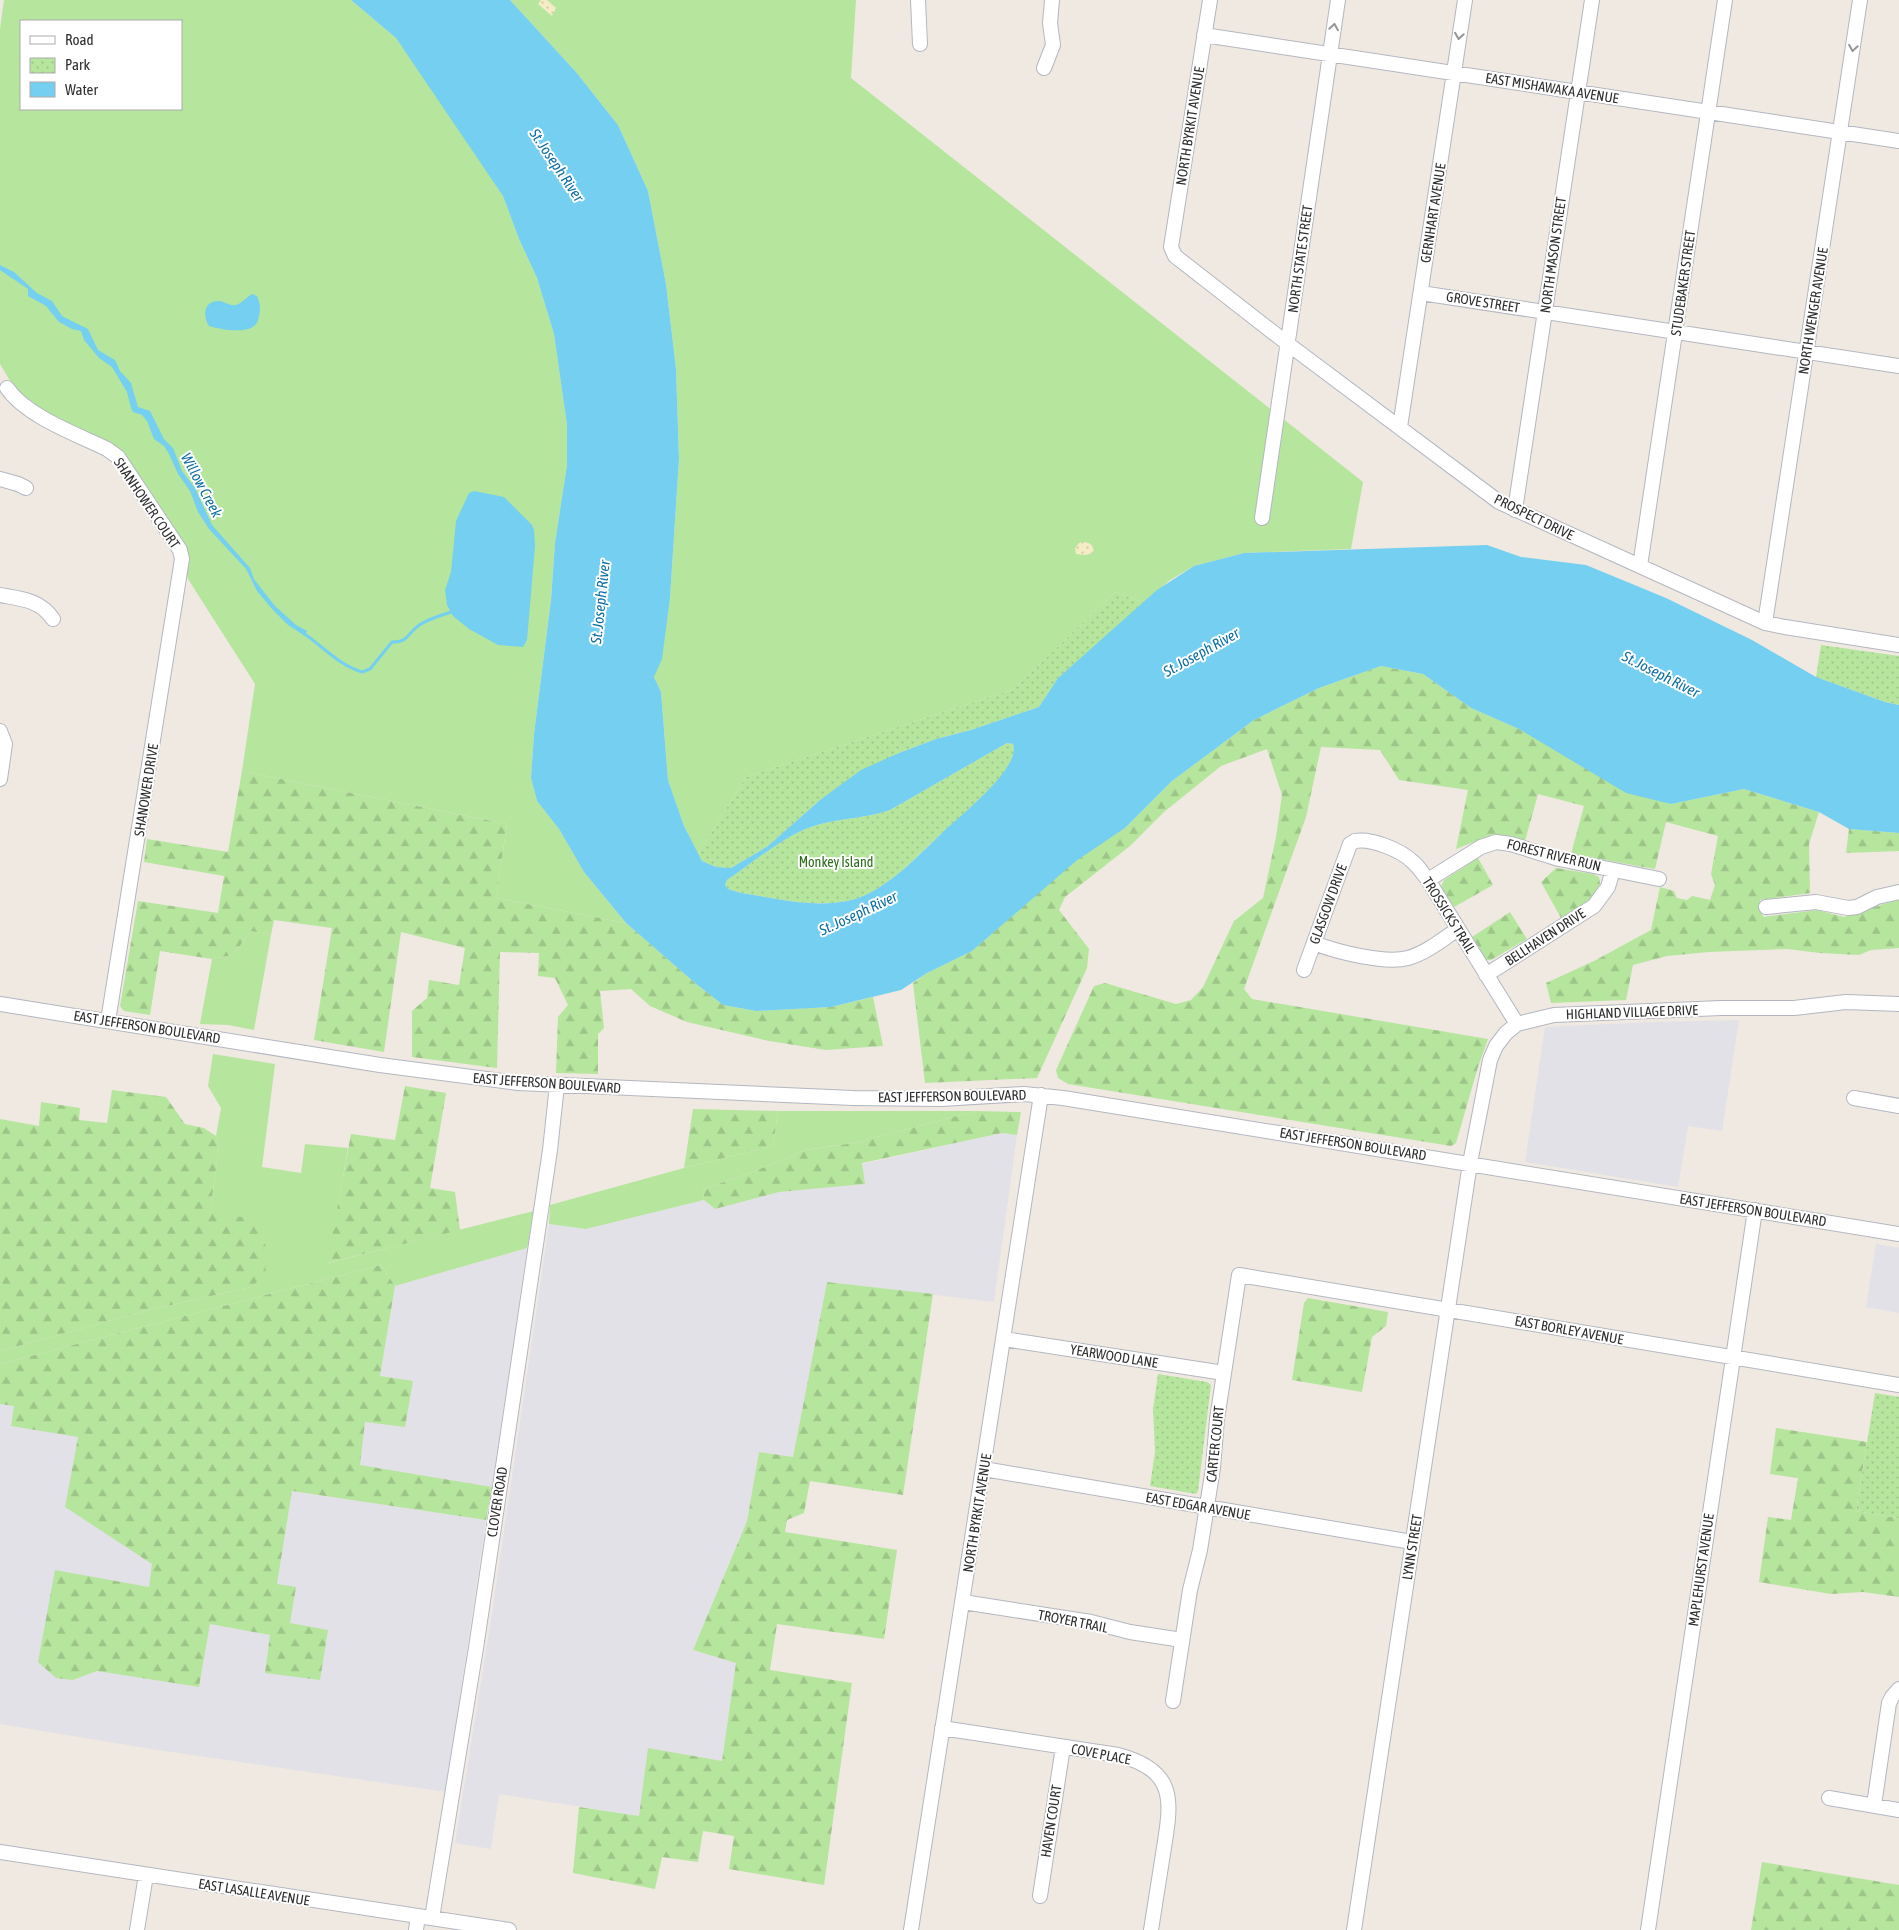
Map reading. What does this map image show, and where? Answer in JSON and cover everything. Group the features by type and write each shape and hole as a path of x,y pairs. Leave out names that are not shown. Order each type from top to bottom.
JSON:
{"street":[{"path":"918,0 920,44"},
{"path":"1044,68 1053,45 1050,22 1052,0"},
{"name":"NORTH BYRKIT AVENUE","path":"1172,252 1171,247 1210,0"},
{"name":"NORTH STATE STREET","path":"1262,518 1338,0"},
{"name":"GERNHART AVENUE","path":"1400,427 1465,0"},
{"name":"NORTH MASON STREET","path":"1515,510 1592,0"},
{"name":"STUDEBAKER STREET","path":"1640,566 1725,0"},
{"name":"NORTH WENGER AVENUE","path":"1765,623 1860,0"},
{"name":"EAST MISHAWAKA AVENUE","path":"1204,35 1899,141"},
{"name":"PROSPECT DRIVE","path":"1172,252 1288,344 1486,493 1515,510 1765,623 1785,628 1899,645"},
{"name":"GROVE STREET","path":"1421,292 1899,366"},
{"name":"SHANHOWER COURT","path":"7,388 12,396 30,410 107,448 118,457 180,550 182,559"},
{"path":"0,479 26,488"},
{"name":"SHANOWER DRIVE","path":"108,1021 182,559"},
{"path":"0,595 37,603 53,619"},
{"path":"0,731 5,744 0,779"},
{"name":"TROSSICKS TRAIL","path":"1355,841 1370,841 1402,854 1413,862 1428,880 1517,1024"},
{"name":"GLASGOW DRIVE","path":"1304,970 1346,854 1350,844 1355,841"},
{"name":"FOREST RIVER RUN","path":"1428,880 1481,846 1496,842 1512,844 1559,859 1659,879"},
{"name":"BELLHAVEN DRIVE","path":"1486,974 1594,906 1608,887 1613,870"},
{"path":"1766,907 1816,902 1848,908 1857,907 1877,897 1899,892"},
{"path":"1314,943 1333,950 1386,960 1398,960 1420,954 1458,929"},
{"name":"HIGHLAND VILLAGE DRIVE","path":"1517,1024 1554,1015 1721,1008 1794,1008 1846,1002 1899,1004"},
{"name":"EAST JEFFERSON BOULEVARD","path":"0,1004 430,1073 518,1083 854,1098 941,1099 1041,1095 1899,1234"},
{"path":"1470,1163 1490,1060 1496,1046 1517,1024"},
{"name":"CLOVER ROAD","path":"432,1918 476,1648 548,1159 557,1085"},
{"name":"NORTH BYRKIT AVENUE","path":"911,1930 1041,1095"},
{"path":"1854,1098 1899,1106"},
{"name":"LYNN STREET","path":"1354,1930 1470,1163"},
{"name":"MAPLEHURST AVENUE","path":"1648,1930 1755,1210"},
{"name":"EAST BORLEY AVENUE","path":"1238,1275 1899,1385"},
{"name":"CARTER COURT","path":"1173,1701 1190,1590 1200,1550 1214,1468 1216,1426 1238,1275"},
{"name":"YEARWOOD LANE","path":"1004,1339 1224,1373"},
{"name":"EAST EDGAR AVENUE","path":"984,1469 1412,1542"},
{"name":"TROYER TRAIL","path":"963,1602 1091,1622 1130,1632 1182,1640"},
{"path":"1874,1806 1889,1703 1899,1689"},
{"name":"COVE PLACE","path":"942,1728 1118,1755 1134,1760 1154,1773 1166,1790 1170,1811 1151,1930"},
{"name":"HAVEN COURT","path":"1040,1896 1063,1746"},
{"path":"1829,1798 1899,1810"},
{"name":"EAST LASALLE AVENUE","path":"0,1852 146,1875 417,1923 432,1918 509,1930"},
{"path":"137,1930 146,1875"}],"shaded area":[{"path":"1739,1020 1722,1131 1688,1126 1678,1187 1525,1162 1545,1027"},
{"path":"1002,1133 1017,1135 994,1302 827,1282 793,1457 759,1452 747,1521 693,1650 736,1663 722,1761 639,1816 499,1794 491,1849 455,1843 491,1620 549,1224 586,1229 704,1200 715,1209 779,1192 864,1184 862,1164"},
{"path":"1876,1244 1899,1248 1899,1313 1866,1307"},
{"path":"527,1248 492,1487 359,1465 365,1421 405,1427 380,1376 395,1286"},
{"path":"0,1404 14,1406 11,1426 78,1436 66,1507 153,1564 149,1587 73,1680 97,1671 199,1687 210,1624 270,1635 290,1623 277,1584 292,1491 486,1520 446,1792 158,1750 0,1724"}],"green space":[{"path":"4,0 351,0 396,38 468,141 503,196 519,239 537,278 554,334 567,425 567,465 555,543 551,600 534,734 531,778 537,801 559,829 584,872 626,923 496,898 507,824 242,771 255,684 188,579 180,550 122,462 68,430 16,391 0,364 0,29"},
{"path":"510,0 856,0 851,78 1363,482 1351,549 1244,553 1194,566 1170,580 1144,603 1115,592 1014,689 746,777 698,854 684,826 668,780 661,692 654,677 670,598 679,459 676,369 666,284 648,191 618,125 576,72"},
{"path":"1115,592 1144,603 1058,678 1039,707 971,730 936,739 899,753 820,800 768,846 731,868 716,867 702,861 698,854 746,777 1014,689"},
{"path":"1821,645 1899,656 1899,705 1885,702 1816,677"},
{"path":"1381,666 1423,674 1471,708 1519,729 1671,804 1744,789 1819,812 1809,844 1810,893 1760,900 1763,917 1817,910 1844,917 1899,899 1899,948 1871,950 1859,955 1787,949 1709,952 1667,956 1633,965 1626,1000 1551,1003 1546,983 1594,961 1651,930 1660,887 1674,891 1677,898 1687,900 1692,896 1710,900 1715,885 1711,874 1718,836 1666,822 1655,869 1571,854 1584,806 1538,794 1525,841 1494,834 1456,849 1468,790 1399,780 1380,750 1321,747 1306,817 1244,989 1252,999 1488,1039 1456,1143 1451,1146 1068,1084 1058,1078 1056,1070 1094,986 1105,983 1176,1004 1191,1000 1203,987 1234,921 1263,898 1276,837 1282,795 1267,749 1221,766 1164,812 1130,846 1065,897 1059,910 1089,949 1087,968 1037,1078 925,1083 913,983 927,973 972,951 1076,860 1125,828 1172,781 1254,720 1319,688"},
{"name":"Monkey Island","path":"1007,743 1013,744 1013,754 1008,766 987,792 900,872 884,885 866,895 853,900 834,903 807,903 741,893 728,889 725,885 727,880 800,831 821,824 890,810"},
{"path":"242,771 507,824 496,898 626,923 723,1005 756,1011 831,1007 873,997 883,1046 826,1050 769,1041 687,1022 650,1006 631,989 600,991 604,1028 598,1034 598,1074 556,1073 558,1017 568,1005 555,978 538,976 539,953 500,952 497,1068 412,1057 412,1011 427,998 429,980 459,985 465,948 401,932 384,1052 314,1040 332,928 274,920 271,935 251,931 233,955 212,959 160,951 150,1015 124,1011 120,1006 138,901 218,913 224,876 144,862 147,839 228,852"},
{"path":"1849,829 1899,833 1899,851 1846,853"},
{"path":"1478,858 1493,885 1454,907 1441,887 1444,880"},
{"path":"1556,868 1593,874 1599,877 1600,884 1592,898 1561,918 1541,882"},
{"path":"1510,912 1527,939 1491,960 1486,960 1472,937"},
{"path":"251,931 271,935 254,1030 228,1025 200,1024 212,959 233,955"},
{"path":"213,1054 275,1064 262,1167 301,1173 305,1144 348,1148 328,1263 534,1211 527,1248 395,1286 381,1265 0,1364 0,1351 145,1311 251,1287 211,1204 219,1148 216,1136 221,1108 208,1086"},
{"path":"405,1086 446,1093 430,1188 455,1192 460,1230 327,1263 351,1134 395,1140"},
{"path":"112,1090 166,1097 185,1124 204,1128 216,1136 219,1148 211,1204 217,1214 251,1218 268,1250 265,1275 251,1287 145,1311 0,1351 0,1119 39,1126 41,1102 80,1108 79,1120 107,1123"},
{"path":"693,1109 778,1111 773,1146 684,1168"},
{"path":"778,1111 976,1111 854,1143 805,1150 753,1172 703,1189 704,1200 586,1229 549,1224 550,1205 773,1146"},
{"path":"976,1111 1021,1112 1017,1135 1002,1133 862,1163 865,1184 779,1192 715,1209 704,1200 703,1189 753,1172 805,1150 854,1143"},
{"path":"381,1265 395,1286 380,1376 413,1381 405,1427 365,1422 360,1465 492,1487 486,1520 292,1491 277,1584 296,1587 290,1623 328,1630 320,1680 265,1673 270,1635 210,1624 199,1687 97,1671 73,1680 56,1678 38,1662 55,1570 149,1587 152,1564 65,1507 78,1437 11,1426 14,1406 0,1404 0,1364"},
{"path":"827,1282 933,1294 903,1495 810,1481 804,1513 787,1520 785,1532 897,1550 884,1639 777,1624 770,1670 852,1683 824,1885 729,1869 734,1836 703,1831 698,1862 662,1857 655,1889 573,1873 579,1807 639,1816 648,1748 722,1761 736,1663 693,1650 747,1521 759,1452 793,1457"},
{"path":"1308,1298 1388,1312 1386,1326 1372,1337 1362,1392 1292,1380 1304,1303"},
{"path":"1158,1374 1207,1382 1211,1385 1198,1491 1196,1494 1150,1486 1155,1452 1153,1409"},
{"path":"1875,1393 1899,1397 1899,1518 1856,1511"},
{"path":"1776,1428 1867,1442 1856,1511 1899,1518 1899,1597 1863,1592 1831,1594 1759,1582 1768,1517 1791,1520 1798,1478 1770,1474"},
{"path":"1762,1862 1899,1885 1899,1930 1751,1930"}],"sand":[{"path":"541,0 547,0 556,8 552,16 538,4"},
{"path":"1082,542 1091,544 1093,553 1085,555 1076,554 1075,548"}],"water":[{"name":"St. Joseph River","path":"351,0 510,0 576,72 618,125 648,191 666,284 676,369 679,459 670,598 662,659 654,677 661,692 668,780 684,826 702,861 716,867 731,868 768,846 820,800 861,770 936,739 971,730 1039,707 1058,678 1157,590 1194,566 1244,553 1487,545 1521,557 1586,565 1666,598 1752,640 1816,677 1885,702 1899,705 1899,833 1849,829 1819,812 1744,789 1671,804 1626,793 1519,729 1471,708 1423,674 1381,666 1319,688 1254,720 1172,781 1125,828 1076,861 972,951 927,973 901,990 831,1007 756,1011 723,1005 626,923 584,872 559,829 537,801 531,778 534,734 551,600 555,543 567,465 567,425 554,334 537,278 519,239 503,196 396,38","holes":["1007,743 1013,744 1013,754 1008,766 986,792 900,872 884,885 866,895 853,900 834,903 807,903 741,893 728,889 725,885 727,880 800,831 821,824 890,810"]},
{"path":"0,265 14,272 37,293 52,301 62,316 88,329 98,350 115,360 120,371 131,383 138,407 150,411 164,439 173,448 182,471 195,488 212,525 250,568 254,579 275,606 296,625 307,631 305,636 288,625 272,609 257,591 246,569 209,529 198,512 190,491 178,474 164,446 154,439 147,421 142,415 133,412 127,392 112,367 99,358 84,340 81,331 72,329 59,322 46,306 28,296 28,289 0,270"},
{"path":"252,294 257,296 260,313 258,321 252,327 233,330 209,326 205,313 211,303 220,301 236,305"},
{"path":"474,491 504,497 532,525 534,530 535,546 527,640 523,647 498,645 469,629 453,616 447,605 445,590 451,572 456,521 469,493"}],"waterway":[{"name":"Willow Creek","path":"303,633 345,665 362,672 370,669 392,642 402,641 422,624 451,612"}]}
